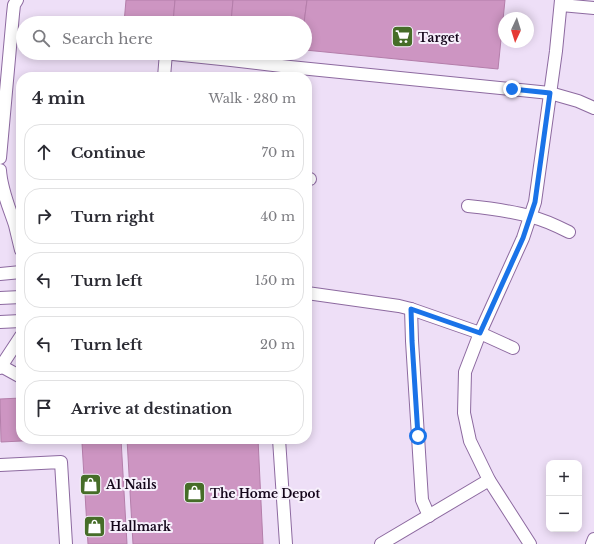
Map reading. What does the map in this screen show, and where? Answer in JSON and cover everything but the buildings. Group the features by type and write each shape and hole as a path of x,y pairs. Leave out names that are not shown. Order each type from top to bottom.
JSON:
{"lane":[{"path":"16,33 13,14 14,5 17,0"},
{"path":"530,544 489,480 470,441 464,413 465,372 480,333 523,238 535,202 556,51 561,2 594,8"},
{"path":"0,158 16,46"},
{"path":"164,72 165,60"},
{"path":"239,60 290,72"},
{"path":"312,74 550,93 578,101 594,108"},
{"path":"0,170 4,204 16,230"},
{"path":"468,206 531,216 569,232"},
{"path":"0,274 16,272"},
{"path":"312,294 411,309 480,333 513,348"},
{"path":"0,298 16,297"},
{"path":"411,309 422,500 429,516"},
{"path":"0,322 16,321"},
{"path":"16,344 1,367 16,374"},
{"path":"279,444 286,544"},
{"path":"0,466 61,462 66,544"},
{"path":"381,544 489,480"},
{"path":"592,544 594,539"}],"place":[{"name":"Target","path":"403,37"},
{"name":"A1 Nails","path":"91,484"},
{"name":"The Home Depot","path":"195,493"},
{"name":"Hallmark","path":"95,526"}],"route":[{"path":"418,436 411,309 480,333 523,238 535,202 550,93 512,89"}]}
